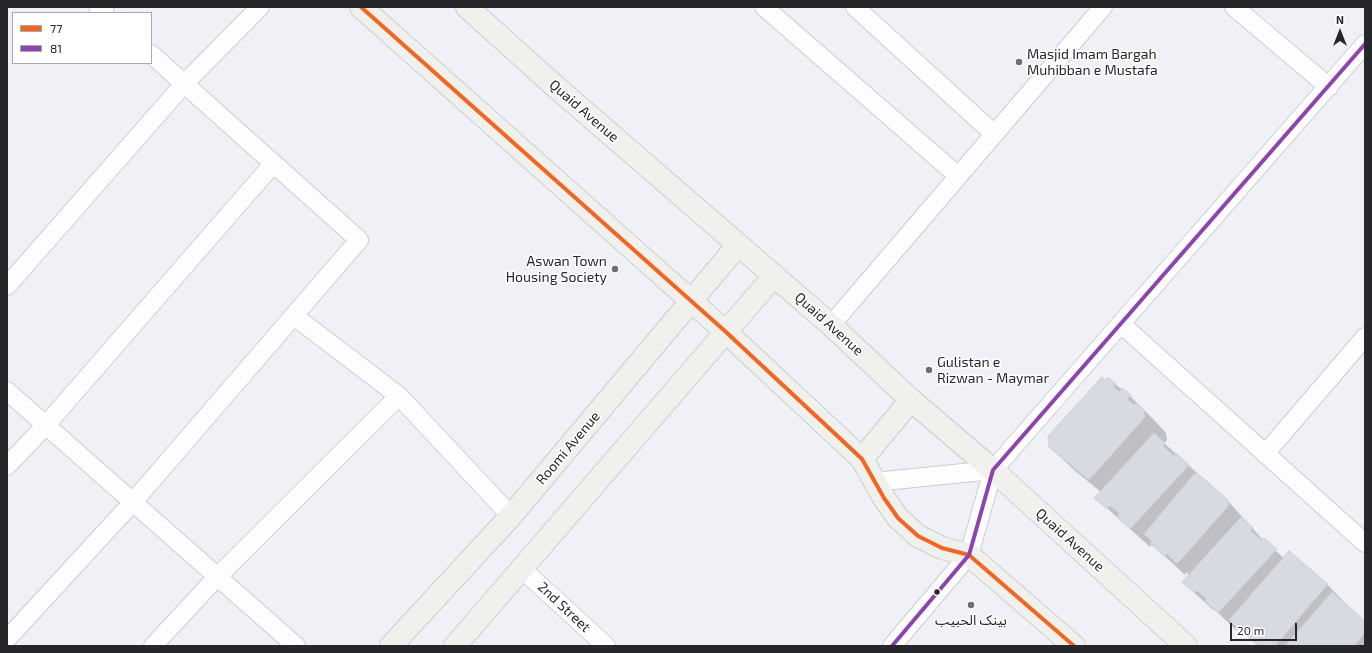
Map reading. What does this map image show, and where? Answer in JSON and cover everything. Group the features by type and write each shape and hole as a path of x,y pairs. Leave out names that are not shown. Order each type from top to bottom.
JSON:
{"main road":[{"path":"361,7 689,301 726,332 862,458 875,482 898,518 918,536 942,548 969,555 1074,646"},
{"name":"Quaid Avenue","path":"467,7 831,325 911,400 993,470 1186,646"},
{"name":"Roomi Avenue","path":"391,646 511,516 689,301 738,245"},
{"path":"455,646 774,276"},
{"path":"862,458 911,400"}],"street":[{"path":"7,286 184,84 260,7"},
{"path":"764,7 957,175"},
{"path":"855,7 993,133"},
{"path":"831,325 957,175 1103,7"},
{"path":"1234,7 1329,87"},
{"path":"892,646 969,555 993,470 1365,44"},
{"path":"7,639 133,502 359,240 152,55"},
{"path":"7,466 46,425 273,164"},
{"path":"294,316 399,396 511,516"},
{"path":"1121,324 1365,542"},
{"path":"1265,454 1365,337"},
{"path":"7,391 296,646"},
{"path":"153,646 217,576 399,396"},
{"path":"875,482 993,470"},
{"name":"2nd Street","path":"522,569 606,646"}],"building":[{"path":"1102,377 1105,380 1108,377 1116,384 1113,386 1119,392 1122,388 1131,395 1127,399 1134,405 1136,403 1143,409 1145,417 1089,480 1049,447 1048,436"},
{"path":"1154,433 1165,443 1163,446 1174,456 1176,453 1189,465 1130,529 1118,518 1119,513 1110,506 1106,508 1094,498"},
{"path":"1194,474 1202,477 1229,501 1230,504 1179,562 1176,563 1167,554 1165,557 1150,543 1152,541 1144,534"},
{"path":"1241,517 1253,528 1250,530 1261,540 1264,538 1277,549 1218,613 1206,602 1206,598 1197,591 1193,592 1182,582"},
{"path":"1289,551 1328,584 1275,646 1259,646 1229,620"},
{"path":"1332,592 1365,621 1365,633 1354,646 1285,646"}],"transit line":[{"name":"77","path":"361,7 726,332 862,459 884,498 898,518 918,536 942,548 969,555 1074,646"},
{"name":"81","path":"892,646 969,555 993,470 1365,44"}],"place":[{"name":"Masjid Imam Bargah Muhibban e Mustafa","path":"1019,62"},
{"name":"Aswan Town Housing Society","path":"615,269"},
{"name":"Gulistan e Rizwan - Maymar","path":"929,370"},
{"name":"بينک الحبيب","path":"971,605"}]}
